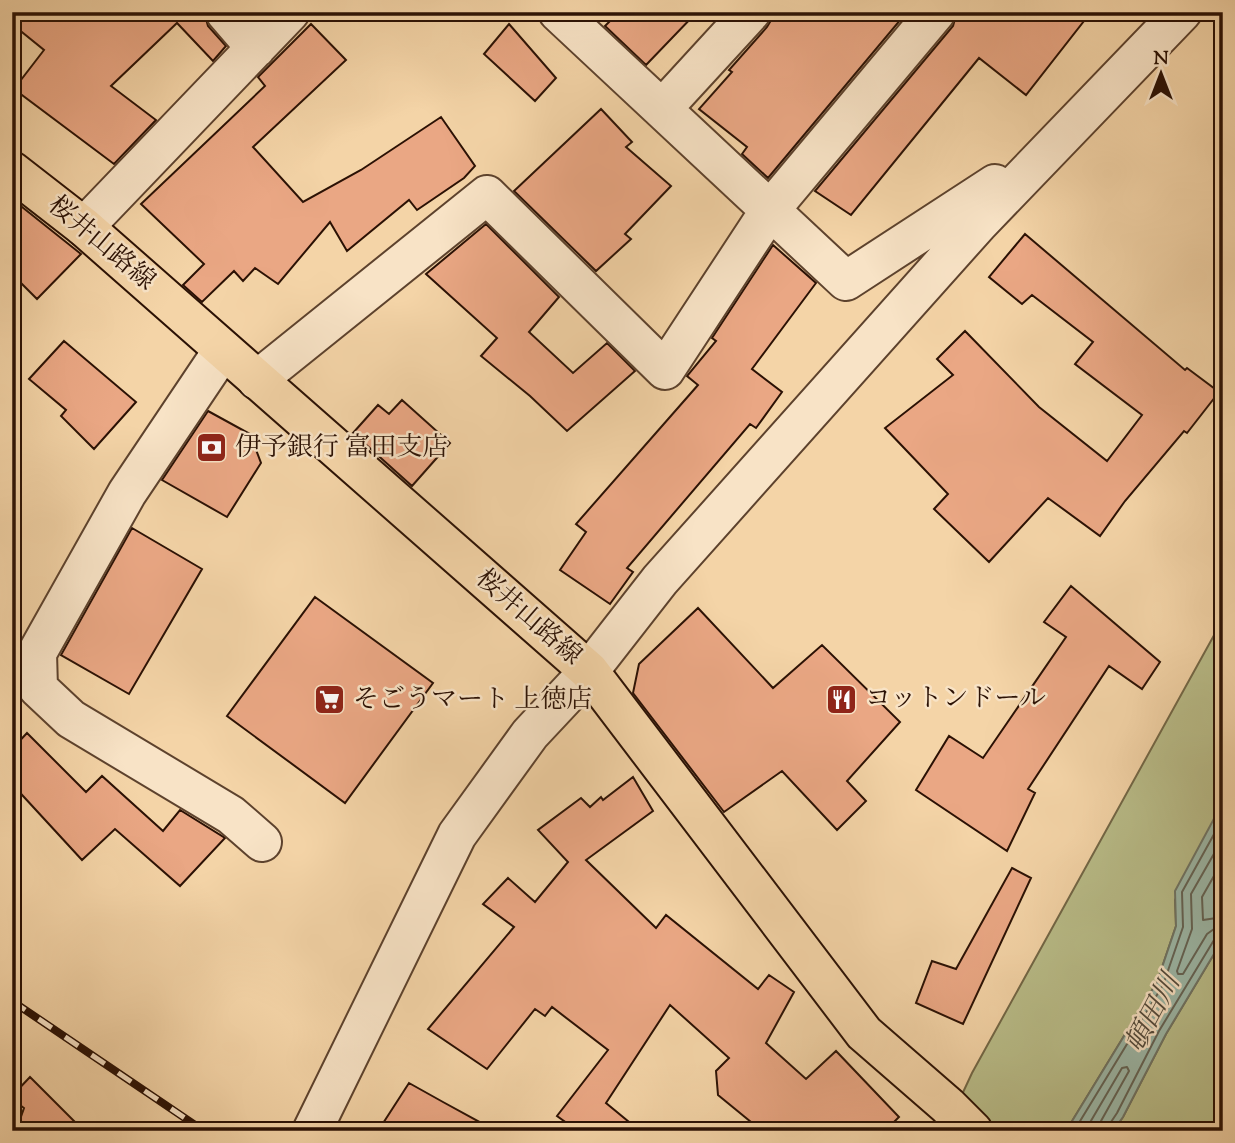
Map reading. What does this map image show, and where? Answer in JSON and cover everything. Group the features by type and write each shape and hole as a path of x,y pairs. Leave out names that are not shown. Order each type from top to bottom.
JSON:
{"main road":[{"name":"桜井山路線","path":"12,171 84,227 589,671 864,1033 960,1118"}],"street":[{"path":"225,12 256,48"},
{"path":"84,227 290,12"},
{"path":"558,12 846,281 1050,149"},
{"path":"662,109 751,12"},
{"path":"257,380 487,195 665,370 770,210 936,12"},
{"path":"312,1131 457,835 530,734 589,671 669,570 978,224 1182,12"},
{"path":"223,350 127,494 37,653 38,688 71,719 231,815 262,842"}],"green space":[{"path":"1223,619 1223,802 1175,900 1176,926 1157,982 1066,1131 945,1131 972,1073"},
{"path":"1223,939 1223,1131 1113,1131 1166,1034"}],"water":[{"name":"頓田川","path":"1223,802 1223,939 1166,1034 1113,1131 1066,1131 1157,982 1176,926 1175,891"}],"building":[{"path":"12,12 204,12 208,26 226,46 213,61 177,23 111,86 156,120 114,164 14,89 44,50 12,24"},
{"path":"619,12 697,12 646,65 605,26"},
{"path":"776,12 907,12 768,178 742,154 747,147 699,109 732,72 729,70 767,27"},
{"path":"957,12 1091,12 1026,95 979,58 851,215 815,191 953,26"},
{"path":"311,24 346,60 253,147 303,202 361,170 441,117 475,166 464,178 417,210 409,200 347,251 330,222 278,284 255,268 243,281 234,271 202,302 183,285 204,264 141,204 265,86 258,77"},
{"path":"509,24 556,78 535,101 484,54"},
{"path":"601,109 632,142 626,147 671,186 625,234 631,239 596,271 514,191"},
{"path":"12,199 81,254 37,299 12,274"},
{"path":"486,224 559,297 529,332 573,373 607,343 635,371 567,431 481,356 497,338 426,274"},
{"path":"1025,234 1185,370 1187,368 1219,392 1187,433 1184,431 1125,501 1100,536 1048,498 989,562 934,509 948,494 885,428 953,375 937,359 965,331 1039,407 1107,461 1142,415 1075,364 1093,342 1032,295 1022,304 989,277"},
{"path":"773,245 816,283 752,369 782,392 756,428 750,424 627,568 633,572 610,604 560,570 586,532 576,524 698,385 687,376 716,341 712,338"},
{"path":"64,341 136,402 94,449 61,416 66,410 29,379"},
{"path":"402,400 450,443 412,486 353,433 378,405 389,414"},
{"name":"伊予銀行 富田支店","path":"208,411 250,434 261,463 227,517 162,480"},
{"path":"132,528 202,569 129,694 61,655"},
{"path":"1071,586 1160,662 1142,689 1109,666 1028,789 1035,793 1007,851 916,790 949,736 983,758 1066,637 1044,622"},
{"name":"そごうマート 上徳店","path":"315,597 433,683 345,803 227,716"},
{"path":"698,608 773,688 822,645 900,722 847,781 866,801 837,830 782,771 724,812 633,693 639,664"},
{"path":"27,733 86,792 102,776 163,831 180,810 225,838 180,886 115,829 82,860 12,784 12,749"},
{"path":"633,777 653,811 586,860 656,928 666,915 758,989 769,975 794,992 766,1043 806,1079 836,1051 899,1117 885,1131 762,1131 718,1095 716,1071 729,1058 670,1005 606,1103 640,1131 578,1131 557,1116 608,1050 552,1007 545,1016 535,1009 487,1069 428,1029 514,927 483,904 508,878 535,902 568,862 538,830 581,798 590,807"},
{"path":"1012,868 1031,878 963,1024 916,1003 932,961 956,969"},
{"path":"30,1077 84,1131 16,1131 24,1108 12,1099 12,1096"},
{"path":"409,1083 443,1102 496,1131 378,1131"}],"railway":[{"path":"12,1001 204,1131"}],"place":[{"name":"伊予銀行 富田支店","path":"212,448"},
{"name":"コットンドール","path":"842,699"},
{"name":"そごうマート 上徳店","path":"330,700"}]}
